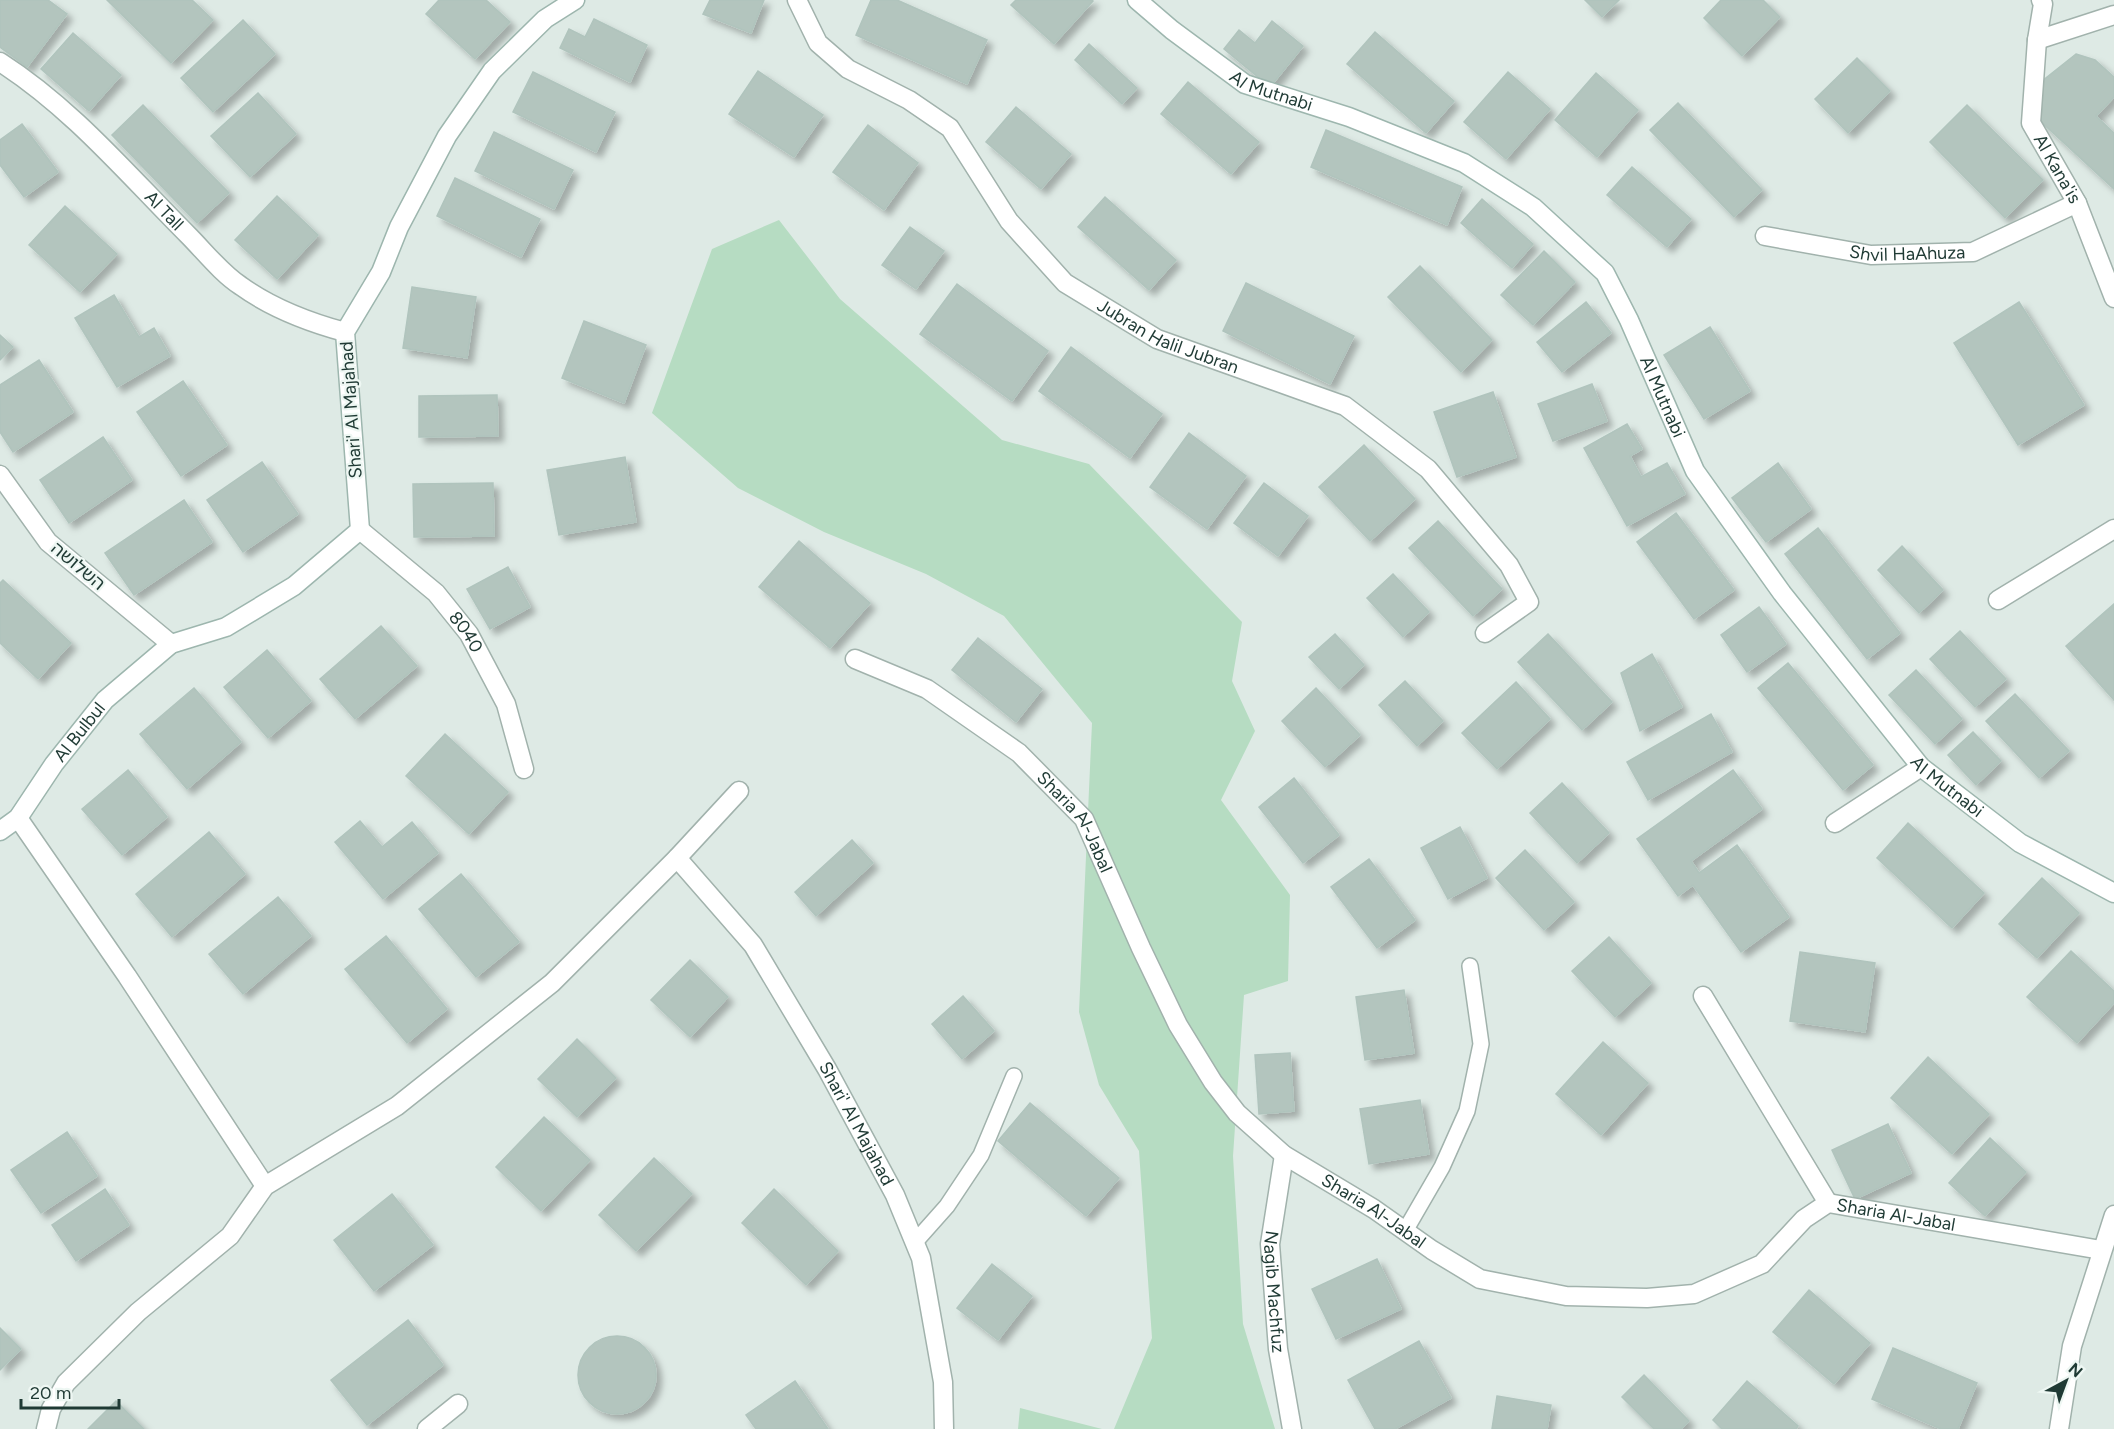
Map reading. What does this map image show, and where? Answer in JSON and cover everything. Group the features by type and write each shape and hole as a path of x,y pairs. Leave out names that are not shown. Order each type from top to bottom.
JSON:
{"street":[{"name":"Shari' Al Majahad","path":"360,530 345,332 381,272 399,227 447,136 479,89 492,71 545,19 575,0"},
{"name":"Jubran Halil Jubran","path":"797,0 818,43 848,69 909,100 950,128 1009,221 1065,283 1157,339 1345,406 1428,469 1509,565 1529,602 1485,633"},
{"name":"Al Mutnabi","path":"1137,0 1172,30 1245,84 1349,117 1464,163 1533,207 1605,273 1629,320 1695,471 1782,593 1922,767 2020,843 2114,893"},
{"name":"Al Kana'is","path":"2041,0 2043,4 2037,40 2031,123 2078,202 2114,298"},
{"path":"2037,40 2114,15"},
{"name":"Al Tall","path":"0,62 22,76 93,137 239,285 305,321 345,332"},
{"name":"Shvil HaAhuza","path":"1765,236 1871,255 1973,252 2078,202"},
{"name":"השלושה","path":"0,475 48,542 171,644"},
{"path":"1998,600 2114,529"},
{"path":"171,644 226,627 294,586 360,530"},
{"name":"8040","path":"360,530 436,593 469,634 506,704 524,769"},
{"name":"Al Bulbul","path":"0,831 18,818 54,764 105,700 171,644"},
{"name":"Sharia Al-Jabal","path":"855,659 927,689 1019,753 1084,819 1178,1025 1212,1082 1237,1113 1284,1155 1374,1209 1432,1250 1480,1279 1566,1296 1647,1298 1694,1294 1762,1264 1804,1219 1828,1203 2101,1250"},
{"path":"1835,823 1922,767"},
{"path":"46,1429 51,1409 66,1383 138,1312 230,1236 265,1186 397,1106 552,983 677,858 739,791"},
{"path":"18,818 127,976 265,1186"},
{"name":"Shari' Al Majahad","path":"677,858 753,945 826,1069 895,1195 921,1258 943,1382 944,1429"},
{"path":"1703,996 1828,1203"},
{"name":"Nagib Machfuz","path":"1284,1155 1270,1244 1278,1349 1292,1429"},
{"path":"2059,1429 2072,1346 2114,1215"},
{"path":"427,1429 458,1404"}],"lane":[{"path":"1405,1231 1442,1167 1467,1111 1481,1044 1470,966"},
{"path":"915,1242 947,1206 981,1155 1014,1076"}],"green space":[{"path":"779,220 840,299 1002,440 1089,464 1242,622 1232,681 1255,731 1221,800 1290,895 1288,981 1244,995 1233,1156 1243,1324 1275,1429 1114,1429 1152,1338 1139,1151 1099,1085 1079,1012 1092,723 1004,616 926,574 824,532 738,488 652,413 712,249"},
{"path":"1020,1408 1102,1429 1018,1429"}],"building":[{"path":"0,0 48,0 67,14 27,67 0,47"},
{"path":"107,0 192,0 213,20 171,63"},
{"path":"439,0 486,0 510,22 475,59 426,14"},
{"path":"710,0 764,0 751,33 703,14"},
{"path":"871,0 897,0 987,40 967,84 856,35"},
{"path":"1016,0 1093,1 1054,44 1011,5"},
{"path":"1585,0 1619,0 1602,17"},
{"path":"1721,0 1763,0 1780,17 1742,56 1704,18"},
{"path":"594,19 647,45 630,82 560,48 569,29 585,37"},
{"path":"243,20 275,54 213,112 181,78"},
{"path":"1272,21 1303,46 1270,87 1224,49 1239,30 1255,43"},
{"path":"1375,32 1454,101 1426,133 1347,64"},
{"path":"73,33 121,75 89,111 41,69"},
{"path":"1089,44 1137,88 1122,104 1075,60"},
{"path":"2076,54 2095,60 2114,77 2114,97 2096,116 2114,133 2114,189 2038,119 2041,82"},
{"path":"1857,58 1890,91 1848,133 1815,99"},
{"path":"758,71 823,115 794,157 729,114"},
{"path":"533,72 615,112 596,152 513,112"},
{"path":"1508,72 1550,109 1506,159 1464,122"},
{"path":"1596,73 1638,110 1597,157 1555,120"},
{"path":"1188,82 1259,142 1231,174 1161,114"},
{"path":"258,93 296,134 250,177 211,136"},
{"path":"1678,103 1762,190 1734,217 1650,130"},
{"path":"143,105 229,193 197,223 112,135"},
{"path":"1967,105 2043,180 2005,218 1930,142"},
{"path":"1016,107 1071,154 1041,189 986,142"},
{"path":"22,124 58,172 24,197 0,165 0,140"},
{"path":"868,125 918,163 884,210 833,172"},
{"path":"1326,130 1462,187 1447,225 1311,167"},
{"path":"494,132 573,170 554,209 475,171"},
{"path":"1632,167 1691,219 1667,247 1607,195"},
{"path":"455,178 540,219 521,257 437,216"},
{"path":"277,196 318,235 277,279 235,240"},
{"path":"1105,197 1176,260 1149,290 1078,227"},
{"path":"1482,199 1533,244 1512,268 1461,223"},
{"path":"65,206 117,254 80,292 29,245"},
{"path":"910,227 944,251 916,289 882,265"},
{"path":"1544,251 1575,282 1533,325 1501,295"},
{"path":"1420,266 1492,340 1461,372 1388,297"},
{"path":"1246,283 1354,336 1330,384 1223,331"},
{"path":"957,284 1048,351 1012,401 920,334"},
{"path":"412,287 476,297 467,358 403,348"},
{"path":"114,295 139,337 154,328 170,356 117,387 75,318"},
{"path":"1586,302 1611,333 1562,372 1537,342"},
{"path":"2019,302 2084,405 2018,445 1954,343"},
{"path":"584,321 646,345 624,403 562,378"},
{"path":"1710,327 1750,391 1704,419 1664,355"},
{"path":"0,335 13,347 0,360"},
{"path":"1071,347 1162,414 1130,458 1039,391"},
{"path":"39,360 73,412 13,452 0,432 0,385"},
{"path":"183,381 227,445 181,476 137,412"},
{"path":"1592,384 1607,421 1553,441 1538,404"},
{"path":"1493,392 1516,457 1457,477 1434,412"},
{"path":"497,395 498,436 419,437 419,396"},
{"path":"1627,424 1642,449 1630,456 1641,477 1667,463 1685,494 1627,526 1584,448"},
{"path":"1189,433 1246,476 1207,529 1150,487"},
{"path":"103,437 132,480 69,523 40,480"},
{"path":"1364,445 1415,499 1370,541 1319,487"},
{"path":"625,457 636,522 559,535 547,470"},
{"path":"262,462 298,514 243,552 207,500"},
{"path":"1778,463 1811,509 1766,542 1732,498"},
{"path":"493,483 494,536 414,537 413,484"},
{"path":"1264,483 1308,516 1278,556 1234,523"},
{"path":"184,500 212,542 134,595 105,553"},
{"path":"1676,513 1734,590 1694,619 1637,542"},
{"path":"1438,521 1502,589 1473,616 1409,548"},
{"path":"1818,528 1900,633 1867,659 1785,554"},
{"path":"799,541 870,603 830,648 759,587"},
{"path":"1902,546 1943,590 1919,613 1878,570"},
{"path":"508,567 530,607 490,629 467,589"},
{"path":"1393,574 1429,612 1403,637 1367,598"},
{"path":"3,580 71,643 38,679 0,643 0,583"},
{"path":"2114,604 2114,700 2066,646"},
{"path":"1759,607 1786,644 1747,672 1721,635"},
{"path":"381,626 417,666 355,719 320,679"},
{"path":"1960,631 2006,679 1975,707 1930,659"},
{"path":"1335,634 1364,665 1339,689 1309,657"},
{"path":"1548,634 1612,702 1582,730 1518,662"},
{"path":"978,638 1042,689 1016,722 952,670"},
{"path":"267,650 311,701 268,738 224,687"},
{"path":"1652,654 1682,707 1640,731 1621,673"},
{"path":"1788,663 1873,765 1843,790 1758,688"},
{"path":"1916,670 1962,719 1935,744 1889,695"},
{"path":"1405,681 1443,721 1417,746 1379,705"},
{"path":"1516,682 1550,719 1497,769 1462,733"},
{"path":"194,688 241,742 187,789 140,734"},
{"path":"1316,688 1360,735 1325,767 1282,721"},
{"path":"2015,694 2069,751 2039,778 1986,721"},
{"path":"1711,714 1732,752 1648,800 1627,762"},
{"path":"1973,732 2001,761 1976,785 1948,755"},
{"path":"445,734 508,792 469,834 406,776"},
{"path":"128,770 167,817 122,855 82,809"},
{"path":"1733,770 1762,809 1691,861 1699,873 1737,845 1789,917 1741,952 1693,885 1678,896 1637,839"},
{"path":"1294,778 1339,835 1303,863 1259,807"},
{"path":"1562,783 1609,833 1577,863 1530,813"},
{"path":"360,821 382,847 412,822 438,853 383,899 335,842"},
{"path":"1908,823 1984,893 1952,928 1877,858"},
{"path":"1460,827 1487,878 1448,899 1421,848"},
{"path":"209,832 245,874 172,937 136,894"},
{"path":"852,840 873,863 816,916 795,892"},
{"path":"1525,850 1574,902 1544,930 1496,878"},
{"path":"1369,859 1415,920 1377,948 1331,887"},
{"path":"461,874 519,942 476,977 419,909"},
{"path":"2042,878 2079,913 2037,958 1999,924"},
{"path":"278,897 311,936 243,994 209,954"},
{"path":"386,936 447,1009 407,1043 345,969"},
{"path":"1609,937 1651,983 1615,1017 1572,971"},
{"path":"2071,951 2114,991 2114,1003 2077,1043 2027,997"},
{"path":"1800,952 1875,963 1865,1032 1790,1021"},
{"path":"690,960 728,997 690,1037 651,1000"},
{"path":"1404,990 1414,1053 1365,1060 1356,997"},
{"path":"963,996 994,1031 962,1059 932,1024"},
{"path":"577,1039 616,1078 577,1117 538,1079"},
{"path":"1603,1042 1648,1083 1601,1135 1556,1094"},
{"path":"1290,1053 1294,1111 1259,1114 1255,1055"},
{"path":"1928,1057 1989,1114 1952,1154 1891,1098"},
{"path":"1420,1100 1429,1154 1369,1164 1360,1109"},
{"path":"1030,1103 1119,1178 1086,1216 998,1141"},
{"path":"544,1117 590,1160 541,1211 496,1167"},
{"path":"1888,1124 1911,1173 1855,1199 1832,1150"},
{"path":"67,1132 97,1176 41,1213 11,1170"},
{"path":"1990,1138 2026,1172 1985,1216 1949,1183"},
{"path":"654,1158 692,1194 636,1251 599,1215"},
{"path":"105,1189 129,1225 76,1261 52,1225"},
{"path":"774,1189 838,1251 806,1285 742,1223"},
{"path":"392,1194 433,1245 374,1291 334,1240"},
{"path":"1377,1259 1401,1309 1336,1339 1312,1289"},
{"path":"992,1264 1032,1296 998,1340 957,1308"},
{"path":"1809,1290 1870,1343 1834,1384 1773,1332"},
{"path":"408,1320 443,1365 367,1425 331,1380"},
{"path":"0,1328 21,1349 0,1370"},
{"path":"617,1336 632,1339 649,1353 656,1375 653,1390 639,1407 617,1414 602,1411 585,1397 578,1375 581,1360 595,1343"},
{"path":"1419,1341 1451,1398 1395,1429 1375,1429 1348,1380"},
{"path":"1893,1348 1977,1383 1958,1429 1941,1429 1872,1399"},
{"path":"1644,1375 1689,1421 1681,1429 1654,1429 1622,1397"},
{"path":"795,1381 828,1429 756,1429 746,1415"},
{"path":"1747,1381 1798,1426 1796,1429 1722,1429 1713,1420"},
{"path":"1497,1396 1551,1405 1547,1429 1492,1429"},
{"path":"116,1401 144,1429 88,1429"}]}
